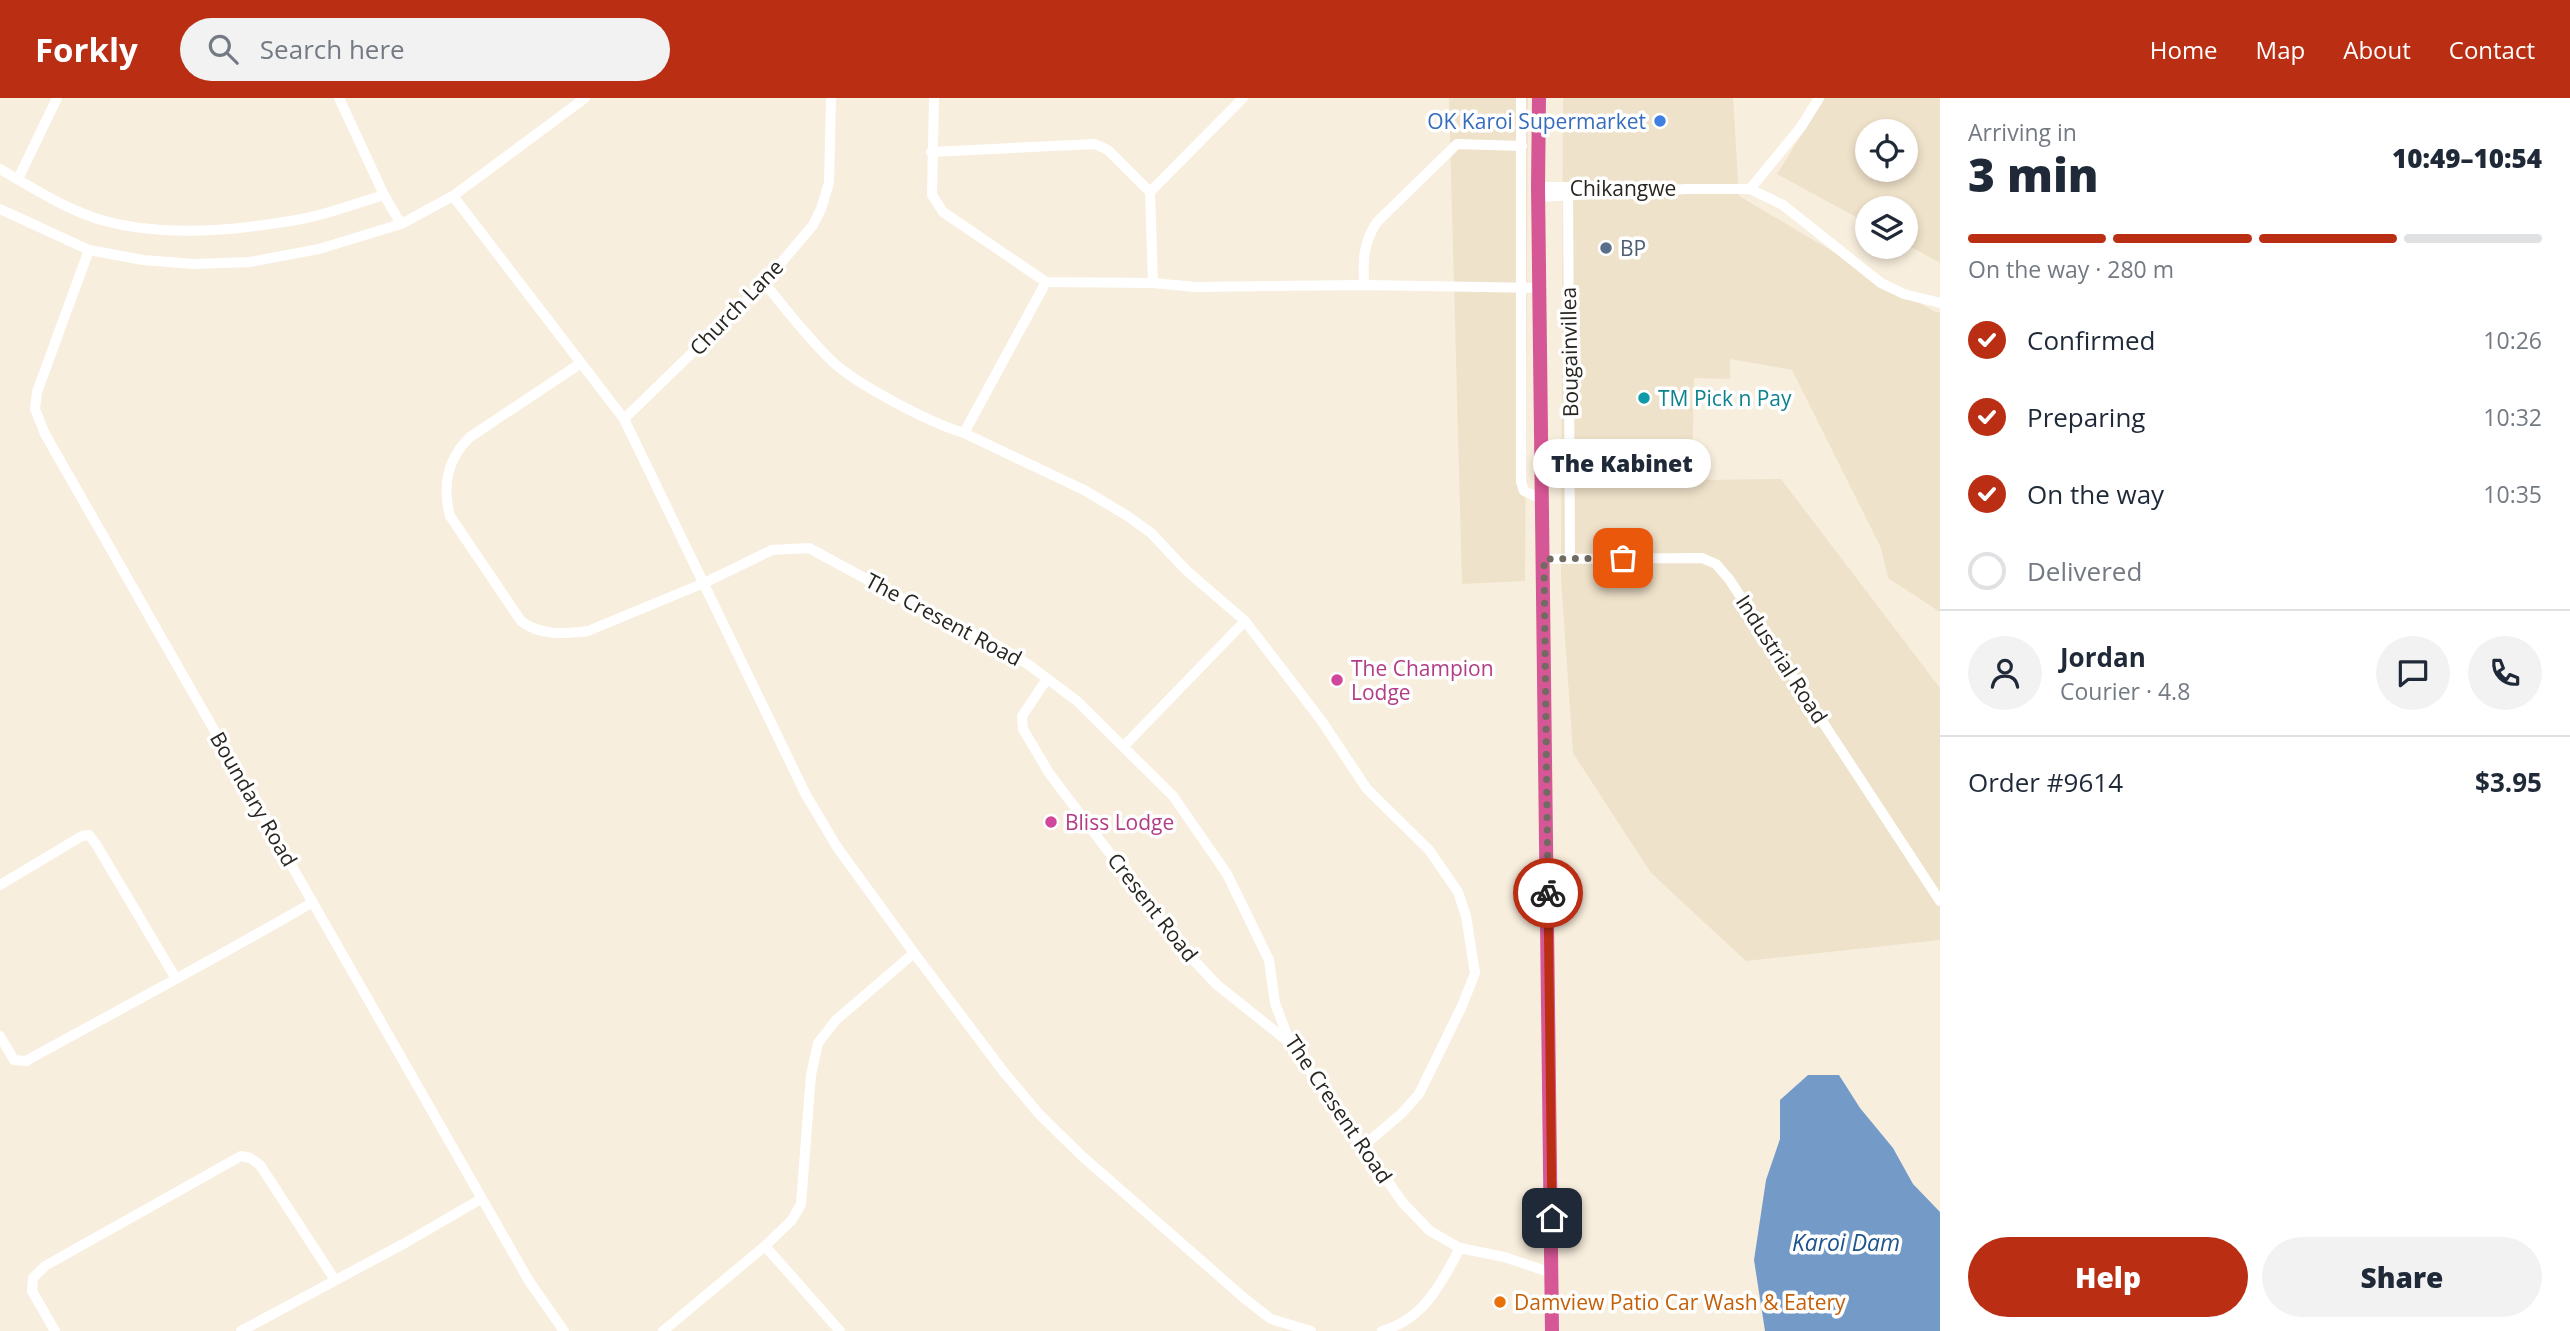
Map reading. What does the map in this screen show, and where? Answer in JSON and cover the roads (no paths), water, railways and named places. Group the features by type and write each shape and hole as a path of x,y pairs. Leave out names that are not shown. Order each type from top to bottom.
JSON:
{"highway":[{"path":"1539,98 1552,1331"}],"street":[{"path":"18,179 57,98"},
{"path":"340,98 384,195 401,224"},
{"path":"0,209 89,250 143,260 194,264 250,262 319,249 401,224 453,196 585,98"},
{"name":"Church Lane","path":"624,419 764,283 813,225 829,183 831,98"},
{"path":"934,98 932,195 943,212 1046,282 1153,283 1196,287 1364,285 1540,288"},
{"path":"1150,192 1242,98"},
{"path":"1521,98 1521,482 1524,491 1542,499"},
{"path":"1819,98 1801,127 1750,189 1783,205 1881,283 1904,294 1940,303"},
{"path":"1364,285 1363,251 1377,222 1457,144 1522,146"},
{"path":"931,152 1095,145 1108,150 1150,192 1153,283"},
{"path":"0,169 67,206 105,221 150,229 194,230 303,218 384,195"},
{"name":"Chikangwe","path":"1538,192 1677,185 1687,189 1750,189"},
{"name":"Bougainvillea","path":"1568,192 1570,558"},
{"path":"453,196 624,419 806,795 837,847 1003,1071 1040,1114 1082,1156 1244,1298 1271,1319 1311,1331"},
{"name":"Boundary Road","path":"89,250 37,392 35,409 45,434 481,1199 529,1281 564,1331"},
{"path":"964,433 1046,282"},
{"path":"764,283 836,364 856,379 942,426 964,433 1086,491 1151,533 1187,571 1245,621 1321,720 1367,789 1429,850 1458,891 1475,973 1419,1094 1401,1114 1362,1147"},
{"name":"The Cresent Road","path":"581,363 470,437 457,449 449,465 447,484 450,516 522,621 530,628 546,632 571,634 588,631 704,583 772,550 809,548 927,612 997,645 1077,701 1173,796 1227,874 1269,960 1276,1003 1290,1043 1402,1203 1430,1231 1460,1248 1504,1257 1552,1273"},
{"name":"Industrial Road","path":"1544,559 1702,558 1716,564 1729,579 1940,901"},
{"path":"1124,746 1245,621"},
{"name":"Cresent Road","path":"1047,679 1022,716 1023,729 1049,773 1176,941 1216,984 1290,1043"},
{"path":"0,885 82,836 89,835 175,977"},
{"path":"0,1036 14,1060 26,1061 175,977 232,950 313,902"},
{"path":"663,1331 792,1220 801,1204 811,1075 818,1043 836,1020 914,953"},
{"path":"55,1331 32,1291 33,1278 45,1266 241,1156 260,1165 335,1280"},
{"path":"241,1331 481,1199"},
{"path":"765,1246 840,1331"},
{"path":"1382,1331 1410,1320 1425,1306 1460,1248"}],"water":[{"name":"Karoi Dam","path":"1808,1075 1839,1075 1860,1108 1893,1148 1913,1184 1940,1212 1940,1331 1765,1331 1754,1260 1766,1180 1780,1139 1780,1100"}],"place":[{"name":"OK Karoi Supermarket","path":"1660,121"},
{"name":"BP","path":"1606,248"},
{"name":"TM Pick n Pay","path":"1644,398"},
{"name":"The Kabinet","path":"1623,558"},
{"name":"The Champion Lodge","path":"1337,680"},
{"name":"Bliss Lodge","path":"1051,822"},
{"name":"Damview Patio Car Wash & Eatery","path":"1500,1302"}]}
